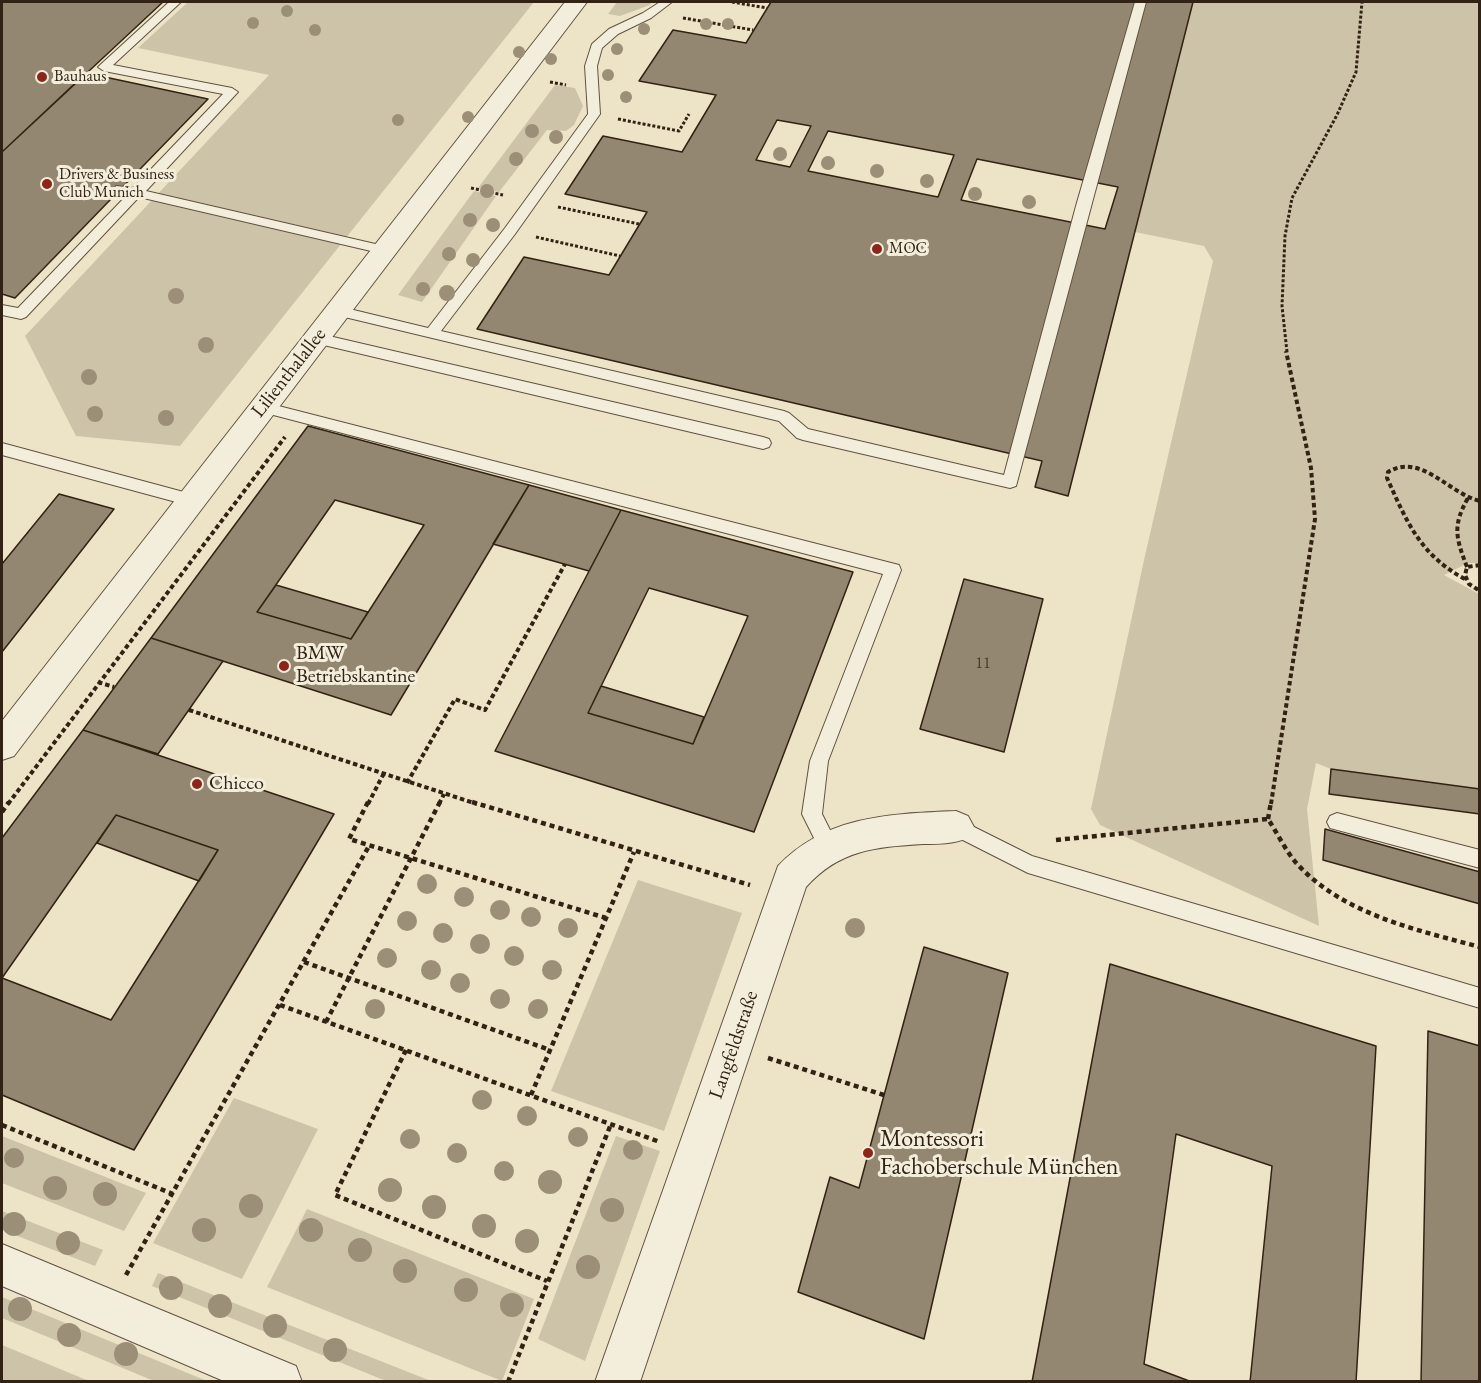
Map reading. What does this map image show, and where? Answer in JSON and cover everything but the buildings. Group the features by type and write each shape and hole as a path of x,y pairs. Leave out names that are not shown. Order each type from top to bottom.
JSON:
{"street":[{"name":"Lilienthalallee","path":"2,746 576,2"},
{"name":"Langfeldstraße","path":"617,1382 791,878 800,865 814,854 863,835 884,831 956,827"},
{"path":"2,1266 280,1382"}],"lane":[{"path":"2,310 21,314 232,92 105,66 175,2"},
{"path":"431,334 510,231 594,114 596,98 589,74 596,48 607,35 628,22 654,12 666,2"},
{"path":"337,311 783,417 803,434 1010,482 1086,195 1141,2"},
{"path":"121,189 384,250"},
{"path":"316,338 763,443"},
{"path":"263,407 892,570 819,761 812,814 829,848"},
{"path":"2,449 190,500"},
{"path":"1337,822 1479,859"},
{"path":"956,827 1028,864 1479,998"}],"path":[{"path":"732,2 767,8"},
{"path":"1362,2 1356,72 1337,115 1292,198 1285,236 1282,306 1284,339 1311,468 1315,519 1277,776 1268,819 1298,864 1329,892 1390,922 1479,947"},
{"path":"654,12 753,30"},
{"path":"594,114 680,131 689,114"},
{"path":"510,231 620,256"},
{"path":"1465,579 1446,571 1429,557 1413,533 1386,478 1388,472 1401,466 1415,466 1432,474 1456,492 1479,501"},
{"path":"1469,498 1457,516 1456,540 1467,567 1464,573 1465,579 1470,586 1479,591"},
{"path":"407,783 455,699 485,710 565,564"},
{"path":"1467,567 1479,565"},
{"path":"189,710 407,783 755,887"},
{"path":"383,775 349,839 606,918"},
{"path":"326,1022 444,794"},
{"path":"1044,840 1068,840 1268,819"},
{"path":"106,1309 369,846"},
{"path":"531,1095 634,852"},
{"path":"304,962 550,1050"},
{"path":"280,1005 666,1144"},
{"path":"406,1050 335,1195 548,1281"},
{"path":"766,1057 884,1095"},
{"path":"508,1382 610,1124"},
{"path":"2,1125 172,1194"}],"shaded area":[{"path":"188,2 534,2 180,446 76,436 25,336 269,75 138,48"},
{"path":"617,2 652,2 650,5 620,16 608,14"},
{"path":"1193,2 1479,2 1479,563 1468,563 1444,575 1479,594 1479,789 1331,769 1316,763 1307,809 1319,926 1100,825 1091,809 1144,560 1213,261 1204,246 1135,232"},
{"path":"555,85 575,88 583,106 574,125 566,131 547,130 499,192 478,188"},
{"path":"474,191 496,196 422,302 398,295"},
{"path":"638,880 742,913 664,1131 551,1091"},
{"path":"234,1098 318,1129 242,1279 153,1243"},
{"path":"2,1136 146,1193 124,1231 2,1183"},
{"path":"616,1136 660,1151 585,1361 538,1339"},
{"path":"307,1209 534,1299 502,1381 267,1287"},
{"path":"2,1211 103,1250 95,1266 2,1230"},
{"path":"158,1273 431,1381 386,1381 152,1286"},
{"path":"2,1297 207,1381 154,1381 2,1318"},
{"path":"2,1345 89,1381 2,1381"}],"place":[{"name":"Bauhaus","path":"42,77"},
{"name":"Drivers & Business Club Munich","path":"47,184"},
{"name":"MOC","path":"877,249"},
{"name":"BMW Betriebskantine","path":"284,666"},
{"name":"Chicco","path":"197,784"},
{"name":"Montessori Fachoberschule München","path":"868,1153"}]}
